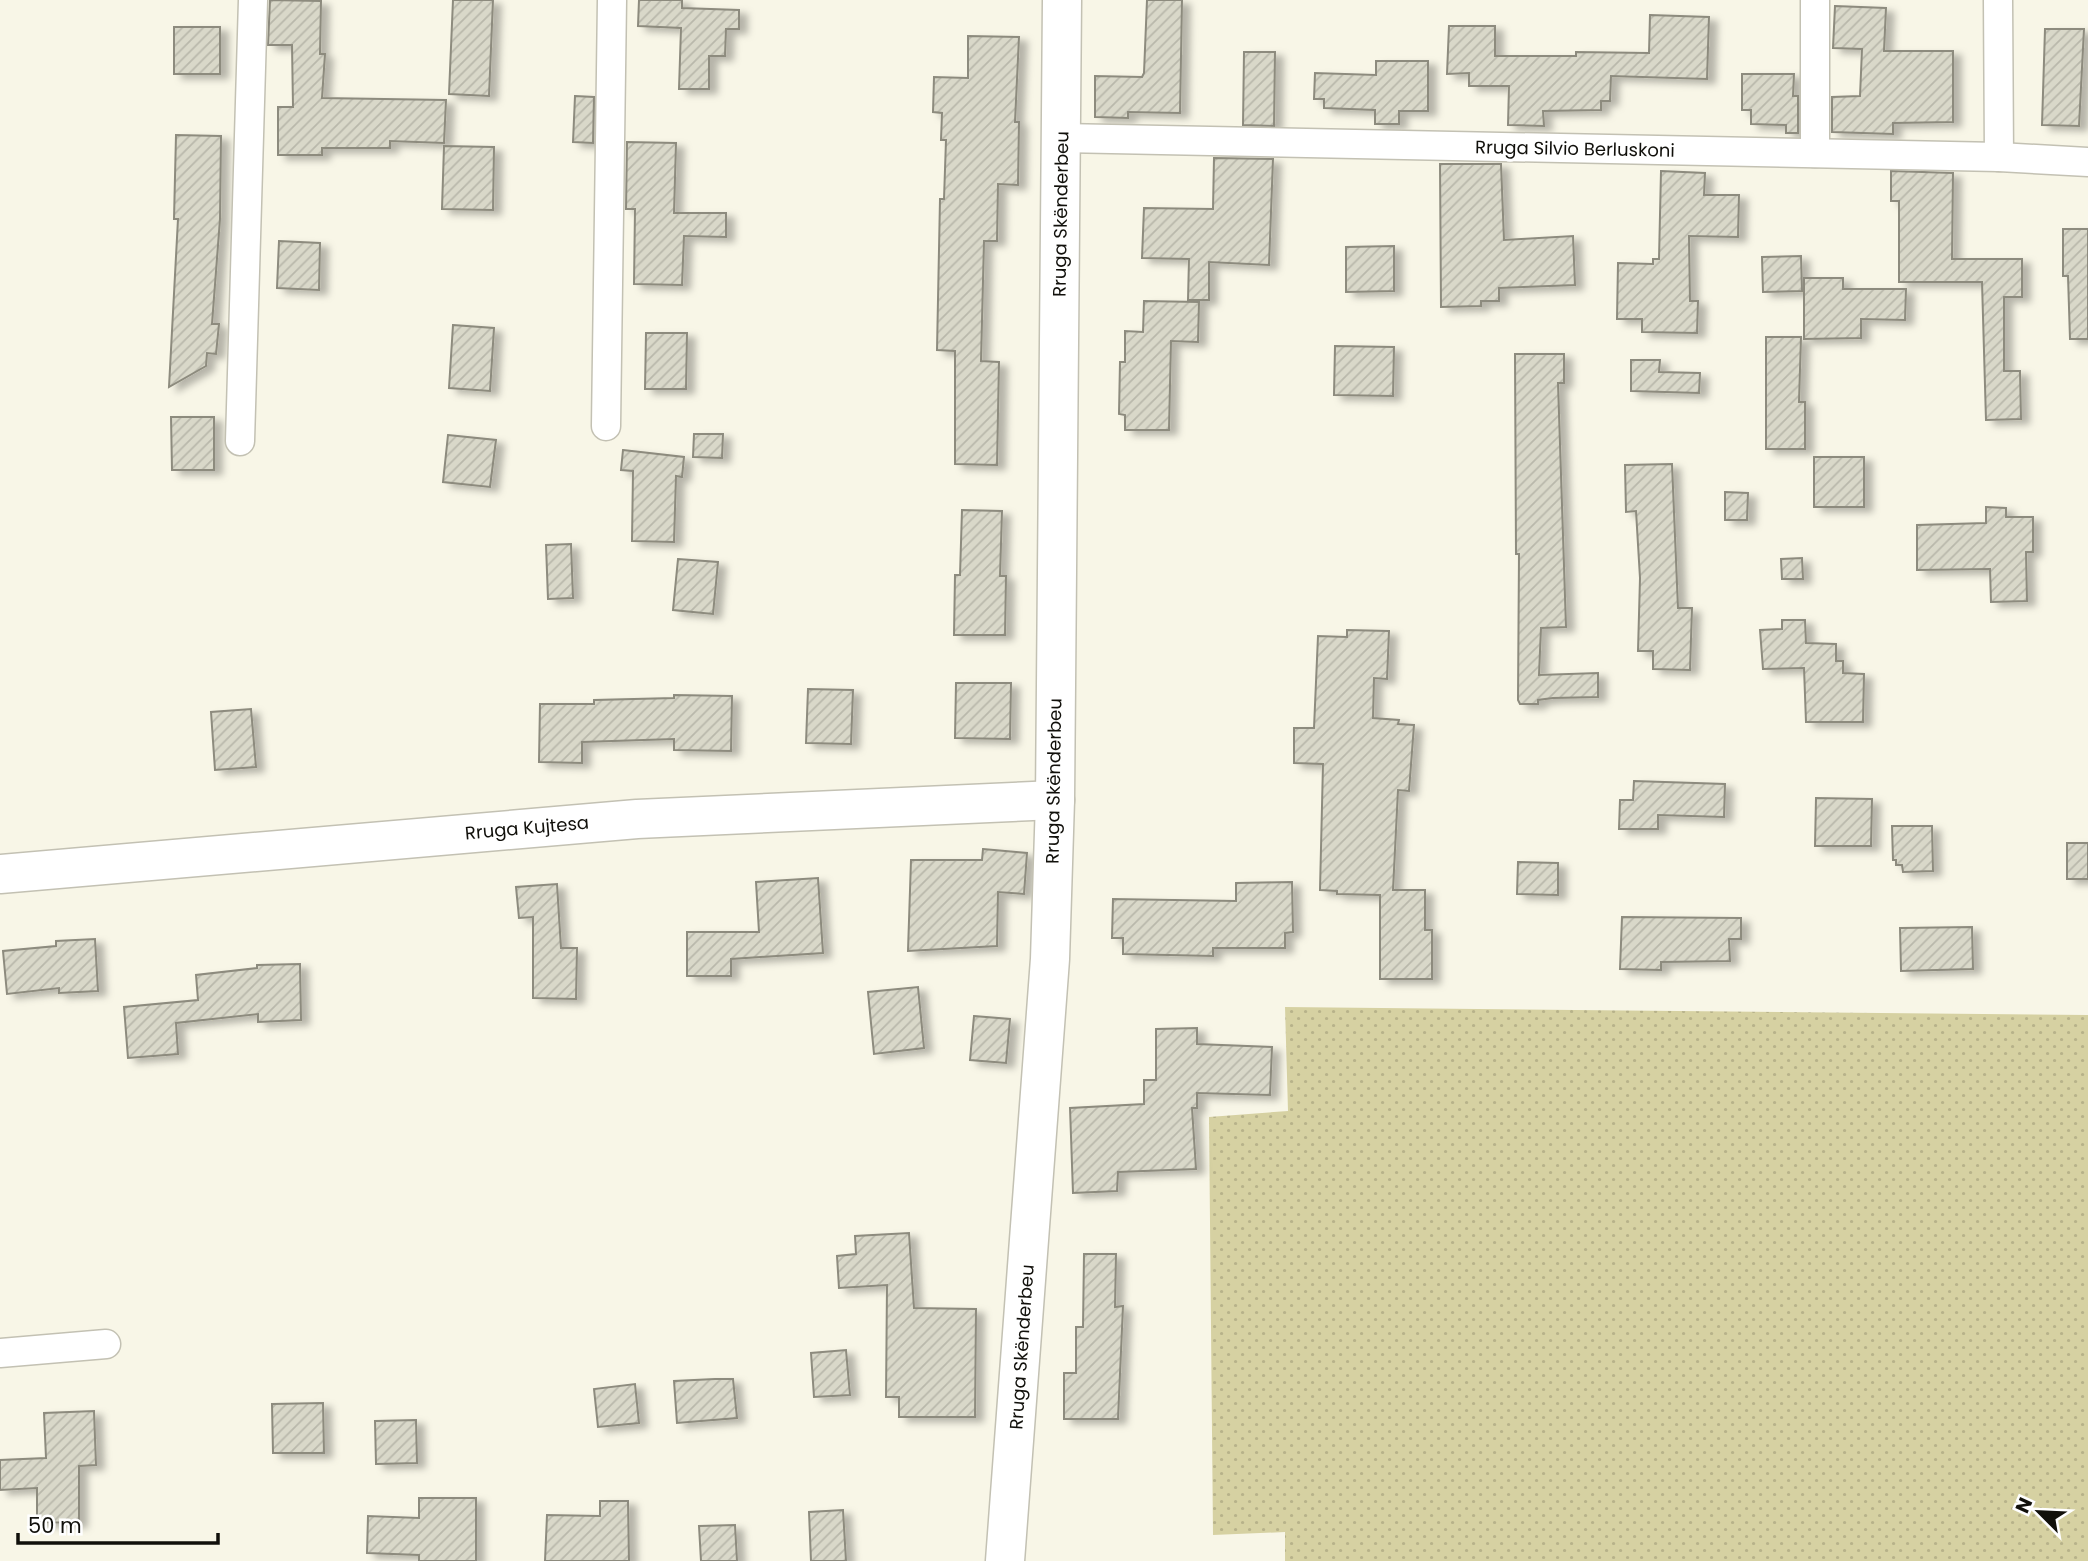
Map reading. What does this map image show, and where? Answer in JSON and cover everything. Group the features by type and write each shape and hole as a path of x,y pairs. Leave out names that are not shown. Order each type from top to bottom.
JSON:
{"main road":[{"name":"Rruga Skënderbeu","path":"1005,1561 1049,973 1055,800 1062,0"},
{"name":"Rruga Kujtesa","path":"0,874 731,813 1055,800"}],"street":[{"path":"240,441 253,0"},
{"path":"606,426 612,0"},
{"path":"1815,0 1815,153"},
{"path":"1998,0 1999,157"},
{"name":"Rruga Silvio Berluskoni","path":"1062,138 1999,157 2088,162"},
{"path":"0,1353 106,1344"}],"shaded area":[{"path":"1285,1007 2088,1015 2088,1561 1285,1561 1285,1532 1213,1535 1209,1117 1288,1111"}],"building":[{"path":"270,0 321,1 320,54 325,54 322,98 446,100 444,143 390,141 390,148 322,148 322,155 278,155 278,107 293,107 292,45 268,45"},
{"path":"453,0 493,0 489,96 449,94"},
{"path":"639,0 682,0 682,8 739,10 739,29 726,29 725,56 709,56 709,89 679,89 681,28 638,26"},
{"path":"1147,0 1182,0 1180,113 1128,112 1128,118 1095,117 1095,76 1142,77 1144,73"},
{"path":"1835,6 1886,8 1884,51 1953,51 1953,122 1893,123 1893,134 1832,132 1832,97 1860,96 1862,49 1833,48"},
{"path":"1650,15 1709,17 1707,79 1611,76 1610,101 1601,101 1601,110 1543,111 1544,126 1508,125 1509,86 1469,86 1469,73 1447,74 1449,26 1495,26 1495,56 1576,56 1576,52 1649,53"},
{"path":"174,27 220,27 220,74 174,74"},
{"path":"2045,29 2084,29 2079,126 2042,125"},
{"path":"968,36 1019,37 1015,122 1019,122 1018,185 998,184 997,241 984,241 981,361 999,362 997,465 955,464 955,351 937,350 940,199 944,199 946,140 941,140 942,113 933,112 934,77 968,78"},
{"path":"1244,52 1275,52 1274,126 1243,125"},
{"path":"1376,61 1428,61 1428,111 1399,111 1399,124 1375,124 1375,110 1324,108 1324,99 1314,99 1315,73 1376,75"},
{"path":"1742,74 1794,74 1793,96 1798,96 1798,133 1786,133 1786,125 1751,124 1751,110 1742,110"},
{"path":"575,96 594,97 593,143 573,142"},
{"path":"176,135 221,136 220,219 212,324 219,324 216,354 207,353 206,366 169,387 178,219 174,219"},
{"path":"627,142 676,143 674,213 726,213 726,237 684,236 682,285 634,284 635,209 626,209"},
{"path":"444,146 494,147 493,210 442,209"},
{"path":"1214,158 1273,159 1269,265 1209,262 1209,300 1188,300 1189,259 1142,258 1144,208 1213,209"},
{"path":"1440,164 1501,164 1504,240 1573,236 1575,285 1499,288 1499,301 1481,301 1481,306 1441,307"},
{"path":"1661,171 1705,173 1704,195 1739,195 1738,237 1689,236 1690,301 1698,301 1697,333 1642,332 1642,319 1617,319 1618,263 1653,264 1653,259 1659,259"},
{"path":"1891,171 1953,173 1952,259 2022,259 2022,297 2004,297 2004,371 2020,371 2021,419 1986,420 1982,282 1899,282 1899,201 1891,201"},
{"path":"2063,229 2088,229 2088,339 2070,339 2068,276 2063,276"},
{"path":"279,241 320,243 319,290 277,288"},
{"path":"1394,246 1394,291 1346,292 1346,247"},
{"path":"1801,256 1802,291 1763,292 1762,257"},
{"path":"1804,278 1843,278 1843,289 1906,289 1905,320 1861,319 1861,338 1804,339"},
{"path":"1144,301 1199,302 1198,342 1171,341 1169,430 1125,430 1125,415 1119,414 1120,362 1125,362 1125,331 1143,332"},
{"path":"453,325 494,328 490,391 449,388"},
{"path":"646,333 687,333 686,389 645,389"},
{"path":"1766,337 1801,337 1799,402 1805,402 1805,449 1766,449"},
{"path":"1335,346 1394,347 1393,396 1334,395"},
{"path":"1515,354 1564,354 1564,383 1558,383 1566,627 1541,628 1539,675 1598,673 1598,697 1553,698 1538,700 1538,704 1520,704 1518,700 1519,554 1516,554"},
{"path":"1631,360 1660,360 1659,372 1700,373 1699,393 1631,391"},
{"path":"171,417 214,417 214,470 172,470"},
{"path":"694,434 723,434 722,458 693,457"},
{"path":"448,435 496,440 490,487 443,482"},
{"path":"623,450 684,457 682,477 676,476 674,542 632,541 633,471 621,470"},
{"path":"1814,457 1864,457 1864,507 1814,507"},
{"path":"1672,464 1678,608 1692,608 1690,670 1653,669 1653,651 1638,651 1640,578 1636,511 1626,512 1625,465"},
{"path":"1725,492 1748,493 1747,520 1725,520"},
{"path":"1986,507 2006,508 2006,517 2033,517 2033,552 2026,552 2027,601 1991,602 1990,569 1917,570 1917,525 1986,523"},
{"path":"962,510 1002,511 1000,576 1006,576 1005,635 954,635 955,575 960,575"},
{"path":"571,544 573,598 548,599 546,545"},
{"path":"1802,558 1803,579 1782,579 1781,559"},
{"path":"678,559 718,562 713,614 673,610"},
{"path":"1782,620 1805,620 1806,643 1836,644 1836,661 1843,661 1843,673 1864,674 1863,722 1806,722 1804,668 1763,669 1760,630 1782,629"},
{"path":"1347,630 1389,631 1387,679 1374,678 1373,718 1399,720 1398,724 1414,725 1409,791 1398,790 1393,890 1425,890 1425,930 1432,930 1432,979 1380,979 1380,895 1337,894 1337,891 1320,890 1323,764 1294,763 1294,728 1314,728 1318,636 1347,637"},
{"path":"956,683 1011,683 1010,739 955,738"},
{"path":"808,689 853,690 851,744 806,743"},
{"path":"674,695 732,696 731,751 674,750 674,739 582,742 582,763 539,762 540,704 594,704 594,700 674,698"},
{"path":"251,709 256,767 215,770 211,712"},
{"path":"1634,781 1725,784 1724,817 1658,815 1658,829 1619,829 1620,800 1633,800"},
{"path":"1816,798 1872,799 1871,846 1815,846"},
{"path":"1892,826 1932,826 1933,871 1903,872 1902,865 1896,865 1896,860 1893,860"},
{"path":"2067,843 2088,843 2088,879 2067,879"},
{"path":"983,849 1027,853 1024,894 998,892 997,946 908,951 911,860 982,860"},
{"path":"1518,862 1558,863 1558,895 1517,894"},
{"path":"818,878 823,953 731,959 731,976 687,976 687,932 759,932 756,882"},
{"path":"1292,882 1293,932 1285,933 1285,948 1213,948 1213,956 1123,954 1123,938 1112,938 1113,899 1236,901 1236,883"},
{"path":"557,884 561,948 577,948 576,999 533,998 533,917 519,918 516,887"},
{"path":"1622,917 1741,918 1741,939 1729,939 1730,961 1661,962 1661,970 1620,969"},
{"path":"1972,927 1973,969 1901,971 1900,928"},
{"path":"95,939 98,991 59,993 59,988 7,994 3,951 56,946 56,941"},
{"path":"300,964 301,1020 258,1022 258,1014 176,1023 178,1054 128,1058 124,1007 198,1000 196,975 257,968 257,965"},
{"path":"918,987 924,1048 874,1054 868,992"},
{"path":"974,1016 1010,1019 1006,1063 970,1060"},
{"path":"1197,1028 1197,1044 1272,1047 1270,1095 1197,1093 1197,1108 1192,1108 1196,1169 1118,1172 1117,1191 1073,1193 1070,1108 1144,1104 1144,1080 1156,1080 1156,1029"},
{"path":"909,1233 914,1308 976,1309 975,1417 899,1417 899,1397 886,1397 887,1285 839,1288 837,1256 856,1254 855,1236"},
{"path":"1084,1254 1116,1254 1115,1307 1123,1306 1118,1419 1064,1419 1064,1373 1076,1373 1076,1327 1083,1327"},
{"path":"846,1350 850,1395 814,1397 811,1353"},
{"path":"733,1379 737,1418 677,1423 674,1381"},
{"path":"635,1384 639,1423 598,1427 594,1389"},
{"path":"323,1403 324,1453 273,1453 272,1404"},
{"path":"94,1411 96,1465 79,1466 79,1523 37,1522 37,1488 0,1490 0,1460 46,1458 44,1413"},
{"path":"416,1420 417,1463 376,1464 375,1421"},
{"path":"419,1498 476,1498 476,1561 419,1561 419,1555 367,1553 368,1516 419,1518"},
{"path":"600,1501 628,1501 629,1561 545,1561 547,1515 600,1516"},
{"path":"843,1510 846,1561 811,1561 809,1512"},
{"path":"735,1525 737,1561 701,1561 699,1526"}]}
